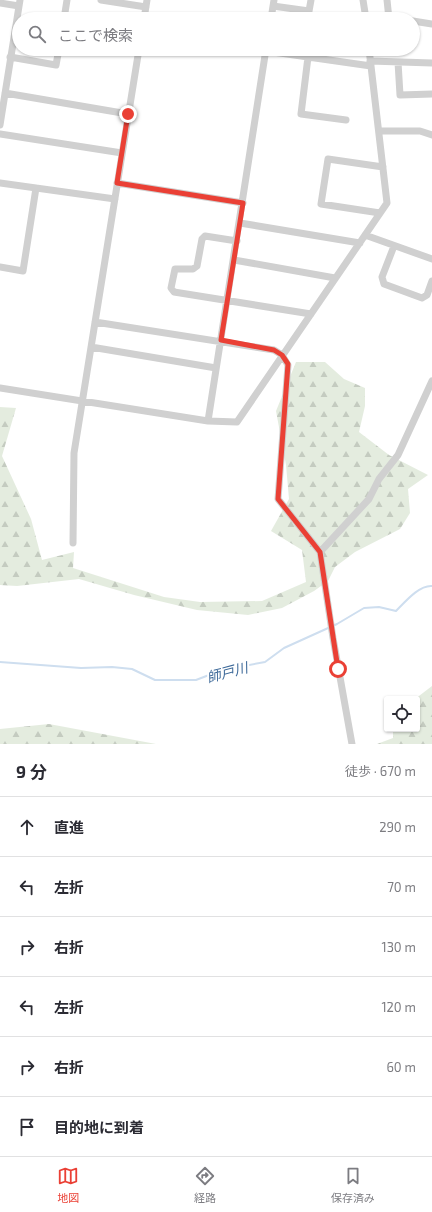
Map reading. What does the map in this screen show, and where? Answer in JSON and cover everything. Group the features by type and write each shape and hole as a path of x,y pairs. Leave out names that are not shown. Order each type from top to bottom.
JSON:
{"street":[{"path":"65,12 67,0"},
{"path":"100,0 147,4"},
{"path":"273,3 309,11 311,0"},
{"path":"363,0 365,12"},
{"path":"387,0 388,12"},
{"path":"0,4 19,3"},
{"path":"420,22 432,24"},
{"path":"0,125 12,45"},
{"path":"10,57 56,65 58,56"},
{"path":"73,543 74,453 138,56"},
{"path":"208,421 265,56"},
{"path":"302,56 371,64 398,62 432,63"},
{"path":"0,388 208,421 237,422 387,203 370,56"},
{"path":"308,57 301,114 346,120"},
{"path":"398,62 400,95 432,94"},
{"path":"5,93 128,114"},
{"path":"378,131 420,131 432,135"},
{"path":"0,134 122,153"},
{"path":"380,213 321,204 328,159 383,167"},
{"path":"0,183 115,199"},
{"path":"117,183 243,203"},
{"path":"0,267 23,271 36,188"},
{"path":"240,223 360,243"},
{"path":"365,235 432,259"},
{"path":"237,241 206,236 202,239 197,266 192,269 175,269 171,288 174,292 311,314"},
{"path":"394,246 382,277 384,284 422,298 426,295 432,281"},
{"path":"234,260 335,278"},
{"path":"95,322 221,340 274,350 282,355 288,364 278,499 320,552 333,638 352,744"},
{"path":"92,347 216,368"},
{"path":"320,552 369,498 379,479 398,455 432,382"}],"green space":[{"path":"296,362 325,362 344,379 365,388 365,406 359,432 389,455 428,475 408,489 410,513 400,529 355,552 335,567 328,581 314,591 282,608 248,615 197,610 134,595 79,579 17,586 0,585 0,407 16,408 2,456 31,519 42,560 74,552 73,568 164,597 200,602 262,601 306,582 302,550 271,531 289,499 286,465 276,411"},
{"path":"432,686 432,744 377,744 393,738 393,732 420,732 419,696"},
{"path":"49,724 156,744 0,744 0,729"}],"waterway":[{"name":"師戸川","path":"0,662 81,668 112,667 132,669 155,680 196,680 222,670 265,662 284,648 337,624 364,608 379,607 396,611 417,591 427,586 432,586"}],"route":[{"path":"128,114 117,183 243,203 221,340 274,350 282,355 288,364 278,499 280,504 320,552 338,669"}]}
